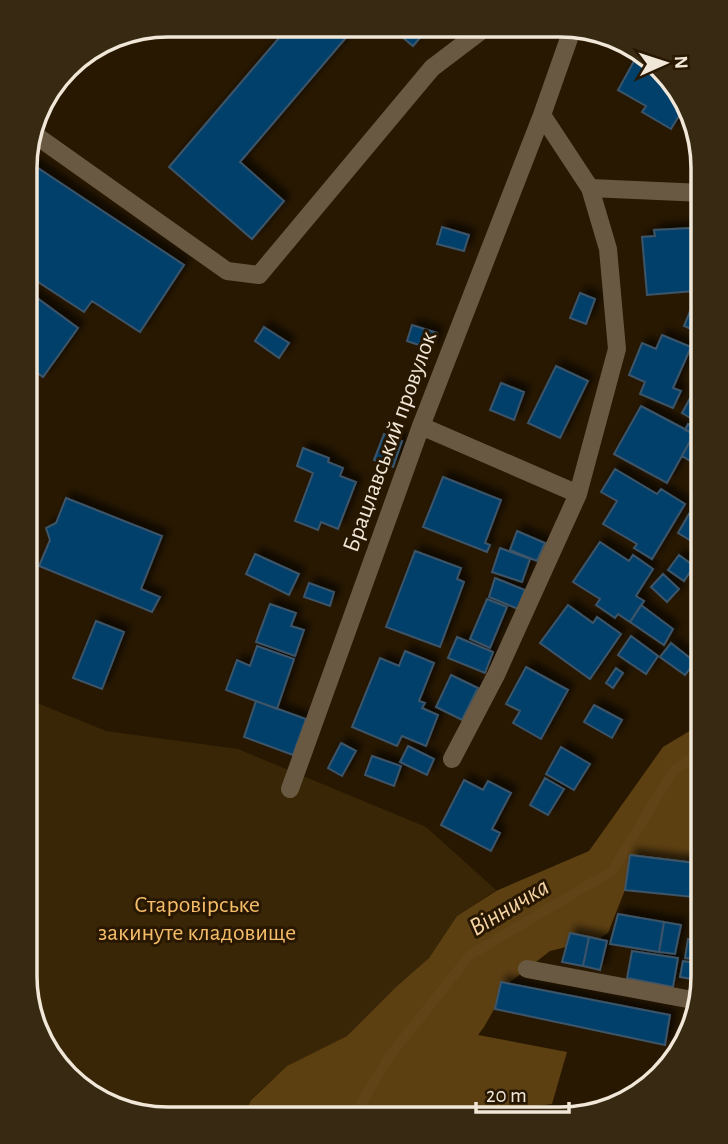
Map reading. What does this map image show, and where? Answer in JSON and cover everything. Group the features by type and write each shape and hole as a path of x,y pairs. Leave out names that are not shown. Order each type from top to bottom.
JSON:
{"street":[{"path":"40,139 227,271 258,275 432,68 473,37"},
{"name":"Брацлавський провулок","path":"290,789 421,426 542,115 569,38"},
{"path":"452,759 496,675 579,494 617,349 608,249 590,188 542,115"},
{"path":"590,188 691,192"},
{"path":"421,426 579,494"},
{"path":"527,969 689,999"}],"green space":[{"name":"Старовірське закинуте кладовище","path":"37,703 106,731 238,749 426,827 496,890 457,916 429,958 347,1036 287,1066 251,1099 247,1107 168,1107 134,1103 102,1090 88,1080 75,1069 54,1042 41,1010 37,985"}],"shaded area":[{"path":"691,730 691,863 630,856 625,890 608,933 598,939 550,951 509,983 478,1035 567,1052 552,1104 529,1107 248,1107 251,1100 287,1066 347,1036 429,958 457,916 496,891 589,851 663,747"}],"building":[{"path":"280,37 347,37 240,162 284,201 252,239 169,167"},
{"path":"402,37 421,37 413,46"},
{"path":"630,68 630,97 618,90"},
{"path":"632,98 671,98 680,115 671,129 642,112 646,106"},
{"path":"37,167 184,265 140,332 92,301 84,312 37,281"},
{"path":"442,227 469,235 464,251 437,244"},
{"path":"690,228 691,291 647,295 642,237 655,236 654,230"},
{"path":"580,293 595,299 586,324 570,318"},
{"path":"37,298 78,328 43,377 37,373"},
{"path":"691,309 691,329 684,326"},
{"path":"412,325 437,333 431,349 407,341"},
{"path":"264,327 289,343 279,358 255,341"},
{"path":"662,335 691,347 673,388 681,391 673,408 640,394 645,382 629,375 642,343 656,349"},
{"path":"556,366 588,381 560,438 528,423"},
{"path":"501,383 524,392 514,420 490,410"},
{"path":"691,397 691,418 682,413"},
{"path":"641,406 691,432 691,439 667,483 614,454"},
{"path":"688,424 691,426 691,433 685,430"},
{"path":"384,434 402,441 393,467 374,460"},
{"path":"691,440 691,461 682,456"},
{"path":"303,448 329,458 328,462 343,468 340,476 356,482 338,529 321,522 318,530 295,521 313,473 297,466"},
{"path":"615,469 657,494 661,489 685,504 652,559 634,548 637,544 603,524 617,501 601,492"},
{"path":"443,477 501,500 485,543 490,545 487,552 423,527"},
{"path":"66,498 162,536 141,589 160,597 152,612 39,566 50,540 46,528 56,523"},
{"path":"689,514 691,515 691,541 678,533"},
{"path":"517,531 545,543 537,561 510,550"},
{"path":"600,542 629,561 633,555 653,569 636,596 644,601 630,622 618,614 615,618 596,605 600,599 573,582"},
{"path":"500,548 530,559 522,582 492,572"},
{"path":"415,551 461,568 457,579 464,582 440,647 386,627"},
{"path":"255,554 299,574 289,595 246,574"},
{"path":"679,555 691,564 691,570 684,581 668,570"},
{"path":"663,574 679,589 667,602 651,587"},
{"path":"495,578 525,590 518,609 489,597"},
{"path":"309,583 334,592 330,606 304,597"},
{"path":"487,599 507,607 490,648 470,639"},
{"path":"270,604 296,613 291,626 304,630 295,656 256,642"},
{"path":"568,605 593,623 597,617 621,634 590,679 540,643"},
{"path":"641,605 673,629 664,645 630,622"},
{"path":"96,621 124,632 102,689 73,678"},
{"path":"631,636 658,656 646,674 618,655"},
{"path":"457,637 493,652 485,673 448,658"},
{"path":"671,643 691,659 691,667 685,675 660,657"},
{"path":"257,646 294,659 277,709 226,690 237,660 250,666"},
{"path":"405,651 434,663 419,701 425,703 422,708 438,715 426,746 402,736 397,746 352,727 380,658 399,666"},
{"path":"526,667 568,690 541,739 513,723 520,711 506,704"},
{"path":"616,668 623,673 613,688 606,683"},
{"path":"451,675 478,688 462,720 436,707"},
{"path":"256,701 306,719 293,755 244,737"},
{"path":"594,705 622,720 612,738 584,722"},
{"path":"341,743 356,751 342,776 328,768"},
{"path":"408,746 434,759 427,775 400,762"},
{"path":"561,747 590,764 574,790 546,774"},
{"path":"372,756 401,766 394,786 365,775"},
{"path":"545,778 564,789 548,815 530,805"},
{"path":"464,780 483,790 488,781 511,793 492,829 500,833 491,851 441,825"},
{"path":"630,855 691,863 691,897 625,890"},
{"path":"618,914 664,922 659,952 610,944"},
{"path":"664,922 681,925 675,954 659,952"},
{"path":"570,933 589,937 583,966 562,962"},
{"path":"589,937 607,941 600,970 583,966"},
{"path":"688,939 691,939 691,959 685,958"},
{"path":"632,951 678,958 673,987 627,978"},
{"path":"683,961 691,962 691,979 680,977"},
{"path":"501,982 670,1015 665,1045 495,1009"}],"waterway":[{"name":"Вінничка","path":"359,1107 388,1058 470,955 612,871 674,770 691,758"}]}
